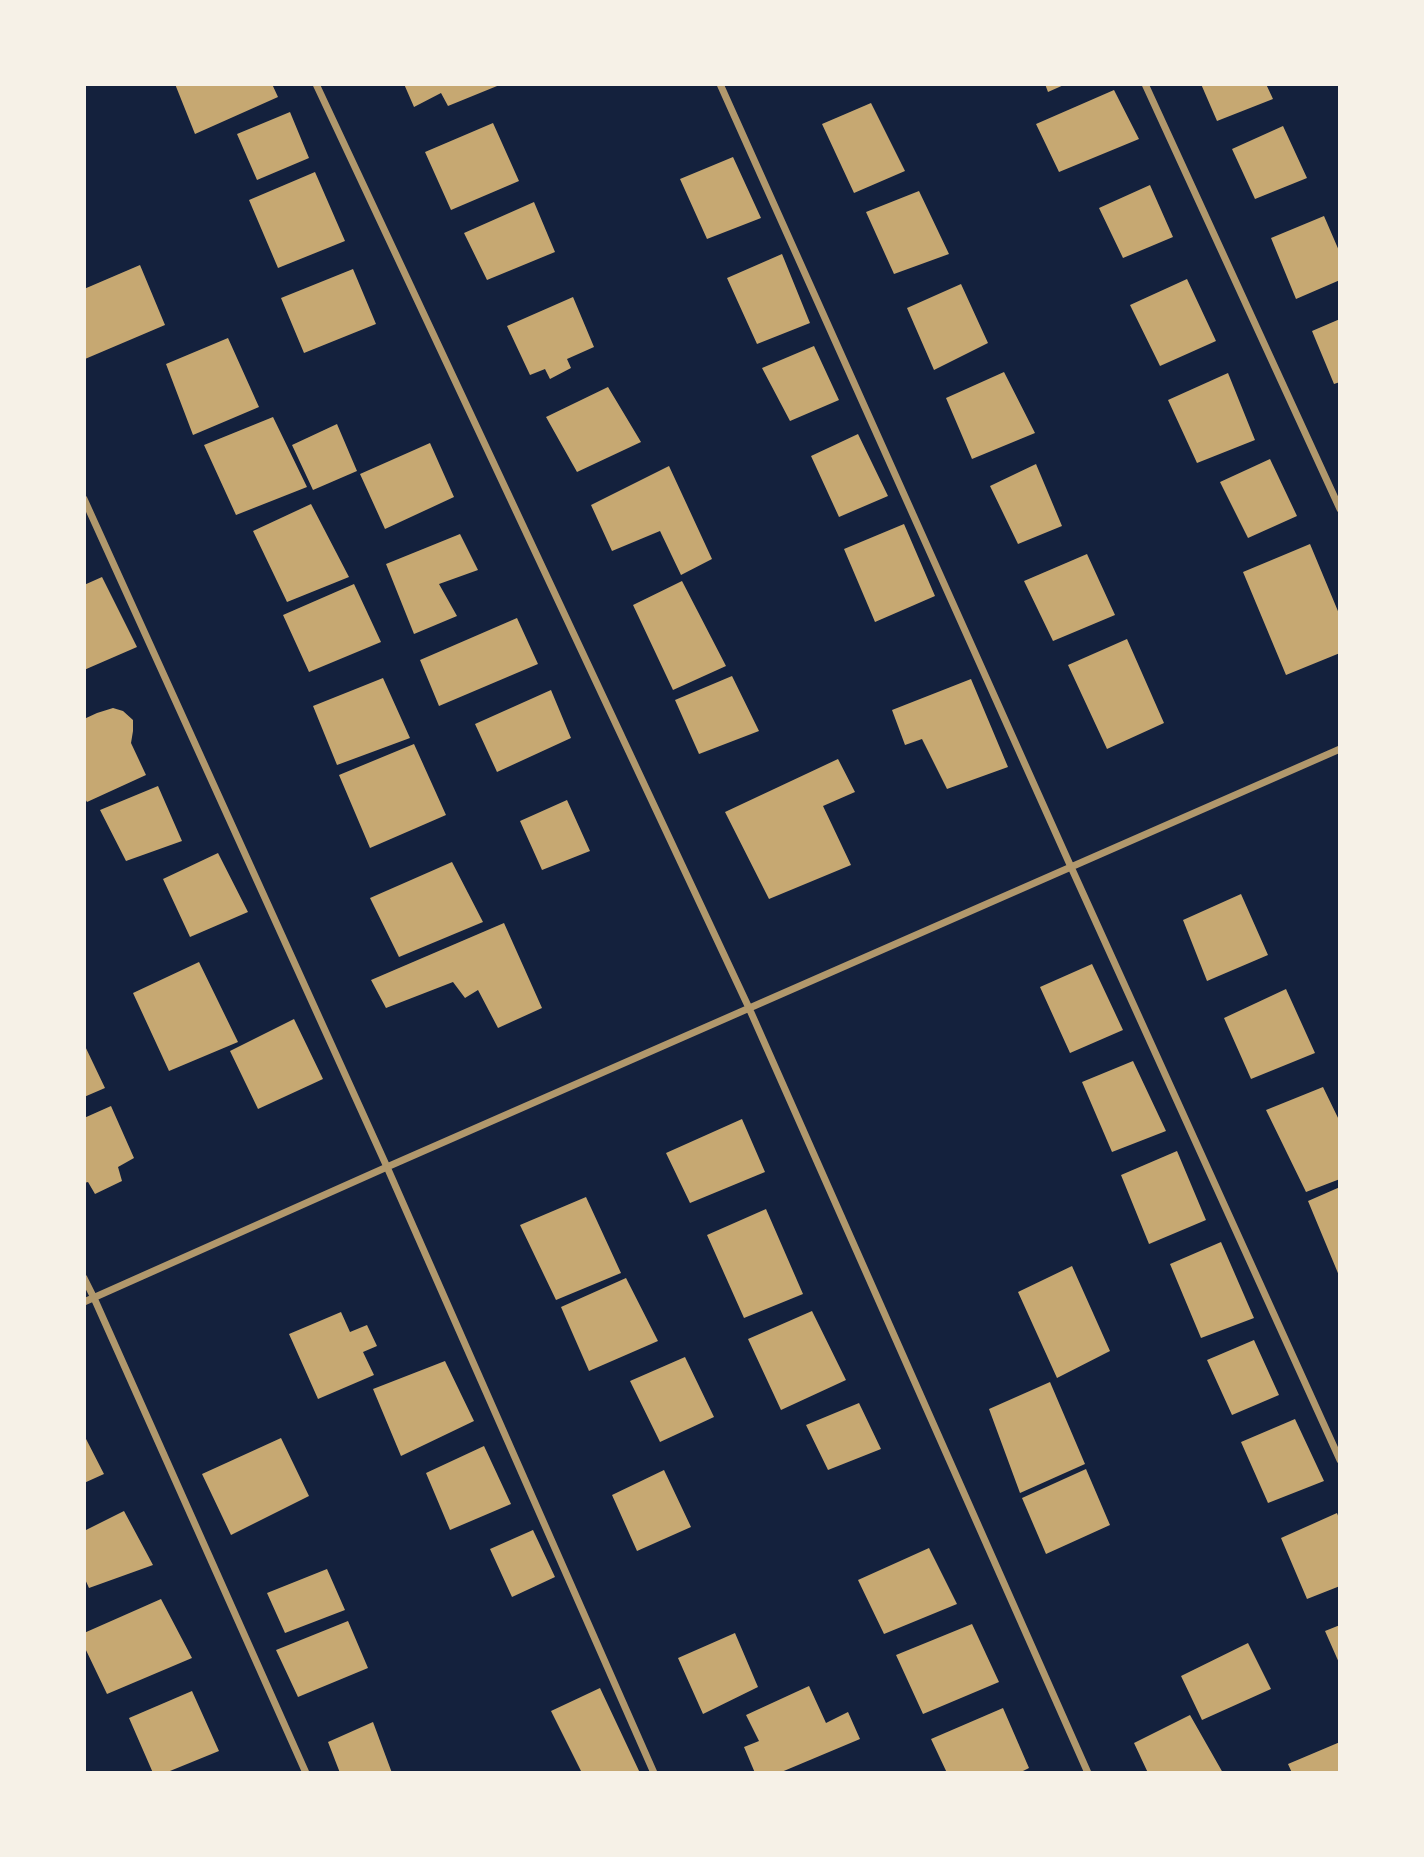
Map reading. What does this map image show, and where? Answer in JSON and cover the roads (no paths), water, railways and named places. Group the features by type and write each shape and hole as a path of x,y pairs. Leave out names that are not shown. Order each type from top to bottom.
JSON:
{"street":[{"path":"316,84 748,1008 1088,1773"},
{"path":"720,84 1340,1460"},
{"path":"1145,84 1340,509"},
{"path":"84,499 387,1167 654,1773"},
{"path":"84,1302 1340,749"},
{"path":"84,1278 306,1773"}]}
